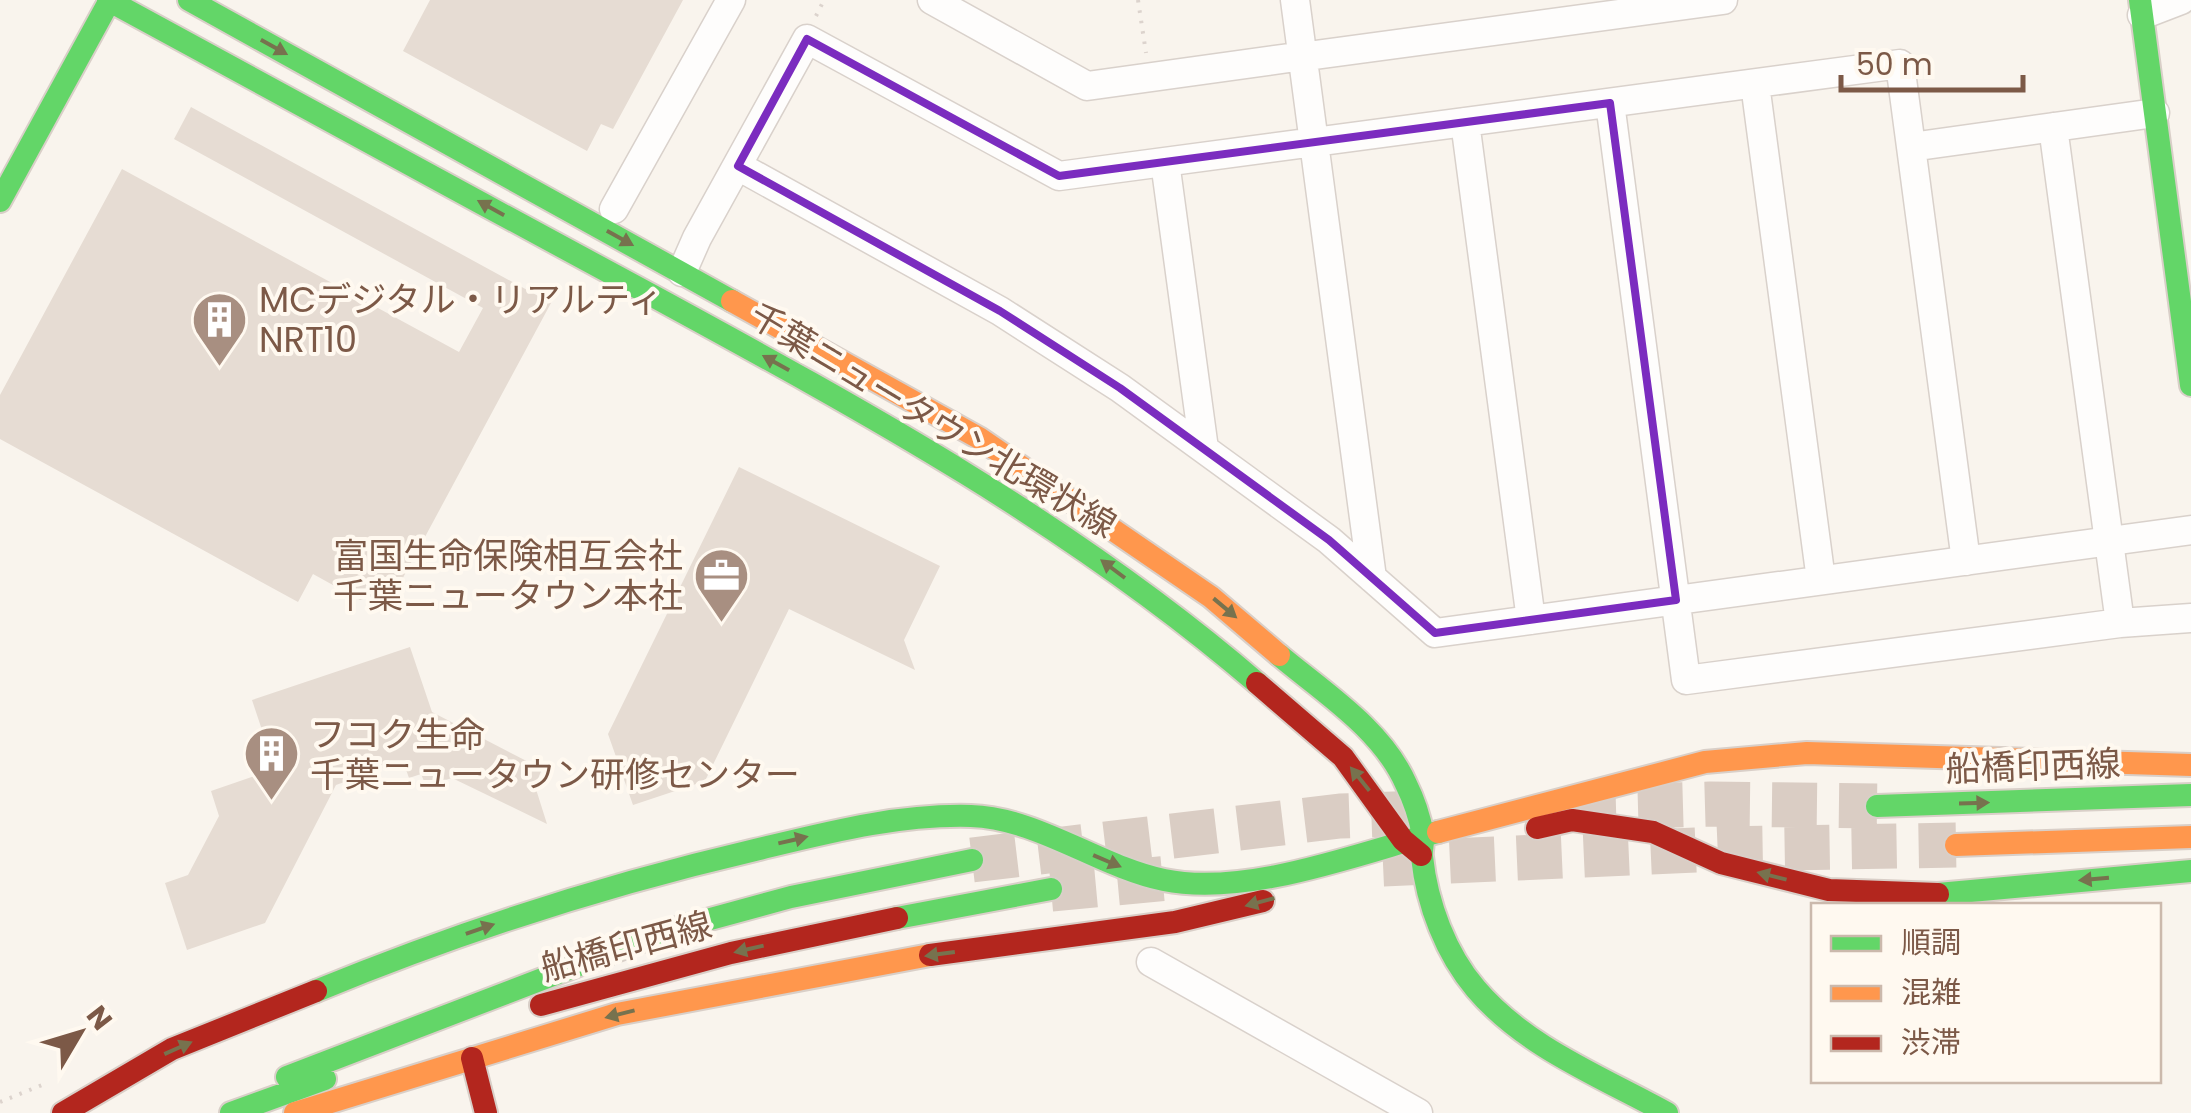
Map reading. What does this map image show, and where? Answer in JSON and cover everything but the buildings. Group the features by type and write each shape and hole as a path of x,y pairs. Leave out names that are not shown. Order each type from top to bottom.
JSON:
{"main road":[{"name":"千葉ニュータウン北環状線","path":"109,0 928,449 1105,562 1232,661 1342,757 1416,843"},
{"path":"0,201 109,0"},
{"name":"千葉ニュータウン北環状線","path":"189,0 979,438 1211,597 1372,734 1406,782 1416,843"},
{"path":"2141,8 2191,385"},
{"path":"63,1113 172,1050 398,957 543,907 673,869 872,822 956,816 1003,819 1162,880 1208,884 1258,880 1416,843 1705,762 1807,753 2191,765"},
{"name":"船橋印西線","path":"1877,806 2191,795"},
{"path":"295,1113 617,1014 889,961 1175,922 1270,900 1416,843 1572,820 1652,832 1721,863 1829,890 1920,896 2191,871"},
{"path":"1956,844 2191,836"},
{"path":"1416,843 1438,925 1474,987 1526,1035 1658,1111"},
{"name":"船橋印西線","path":"214,1113 259,1088 670,930 791,897 972,860"},
{"name":"船橋印西線","path":"232,1113 437,1037 647,972 1051,888"},
{"path":"472,1058 486,1113"}],"street":[{"path":"614,209 731,0"},
{"path":"932,0 1087,86 1724,0"},
{"path":"1295,0 1372,578"},
{"path":"2141,8 2181,0"},
{"path":"652,296 676,269 807,40 1059,176 1900,64 1966,560"},
{"path":"1755,84 1821,580"},
{"path":"1610,103 1686,680 2120,623 2191,618"},
{"path":"1911,146 2155,113"},
{"path":"1466,122 1532,620"},
{"path":"2053,127 2120,623"},
{"path":"1165,162 1204,449"},
{"path":"738,166 1000,311 1120,388 1329,540 1435,633 2191,530"},
{"path":"1151,962 1418,1113"}],"path":[{"path":"1138,0 1149,78"}],"highlighted area":[{"path":"807,39 1059,176 1610,103 1676,600 1435,633 1329,540 1120,388 1000,311 738,166"}],"tunnel":[{"path":"1571,808 1710,804 1877,806"},
{"path":"972,860 1340,816 1422,813"},
{"path":"1383,864 1720,849 1956,845"},
{"path":"1051,889 1170,878"}],"traffic: fast":[{"path":"108,0 889,428 1116,572 1257,683"},
{"path":"0,201 110,0"},
{"path":"189,0 732,301"},
{"path":"2140,0 2191,385"},
{"path":"1279,655 1350,713 1395,764 1420,822 1433,910 1447,944 1476,989 1517,1028 1541,1044 1667,1113"},
{"path":"1877,806 2191,795"},
{"path":"316,991 424,949 588,894 755,850 889,821 943,816 996,819 1045,834 1140,874 1196,884 1230,883 1302,871 1438,832"},
{"path":"287,1077 670,930 791,897 972,860"},
{"path":"1938,894 2191,871"},
{"path":"897,918 1051,889"},
{"path":"231,1113 325,1079"}],"traffic: slow":[{"path":"732,301 979,438 1211,597 1279,655"},
{"path":"1438,832 1705,762 1807,753 2191,765"},
{"path":"1956,845 2191,837"},
{"path":"295,1113 617,1014 930,955"}],"traffic: jam":[{"path":"1257,683 1343,757 1403,840 1421,855"},
{"path":"1537,828 1572,820 1653,832 1721,863 1829,890 1938,894"},
{"path":"930,955 1175,922 1263,901"},
{"path":"541,1005 731,953 897,918"},
{"path":"63,1113 172,1049 316,991"},
{"path":"472,1058 486,1113"}],"place":[{"name":"MCデジタル・リアルティ NRT10","path":"220,368"},
{"name":"富国生命保険相互会社 千葉ニュータウン本社","path":"722,624"},
{"name":"フコク生命 千葉ニュータウン研修センター","path":"271,803"}]}
